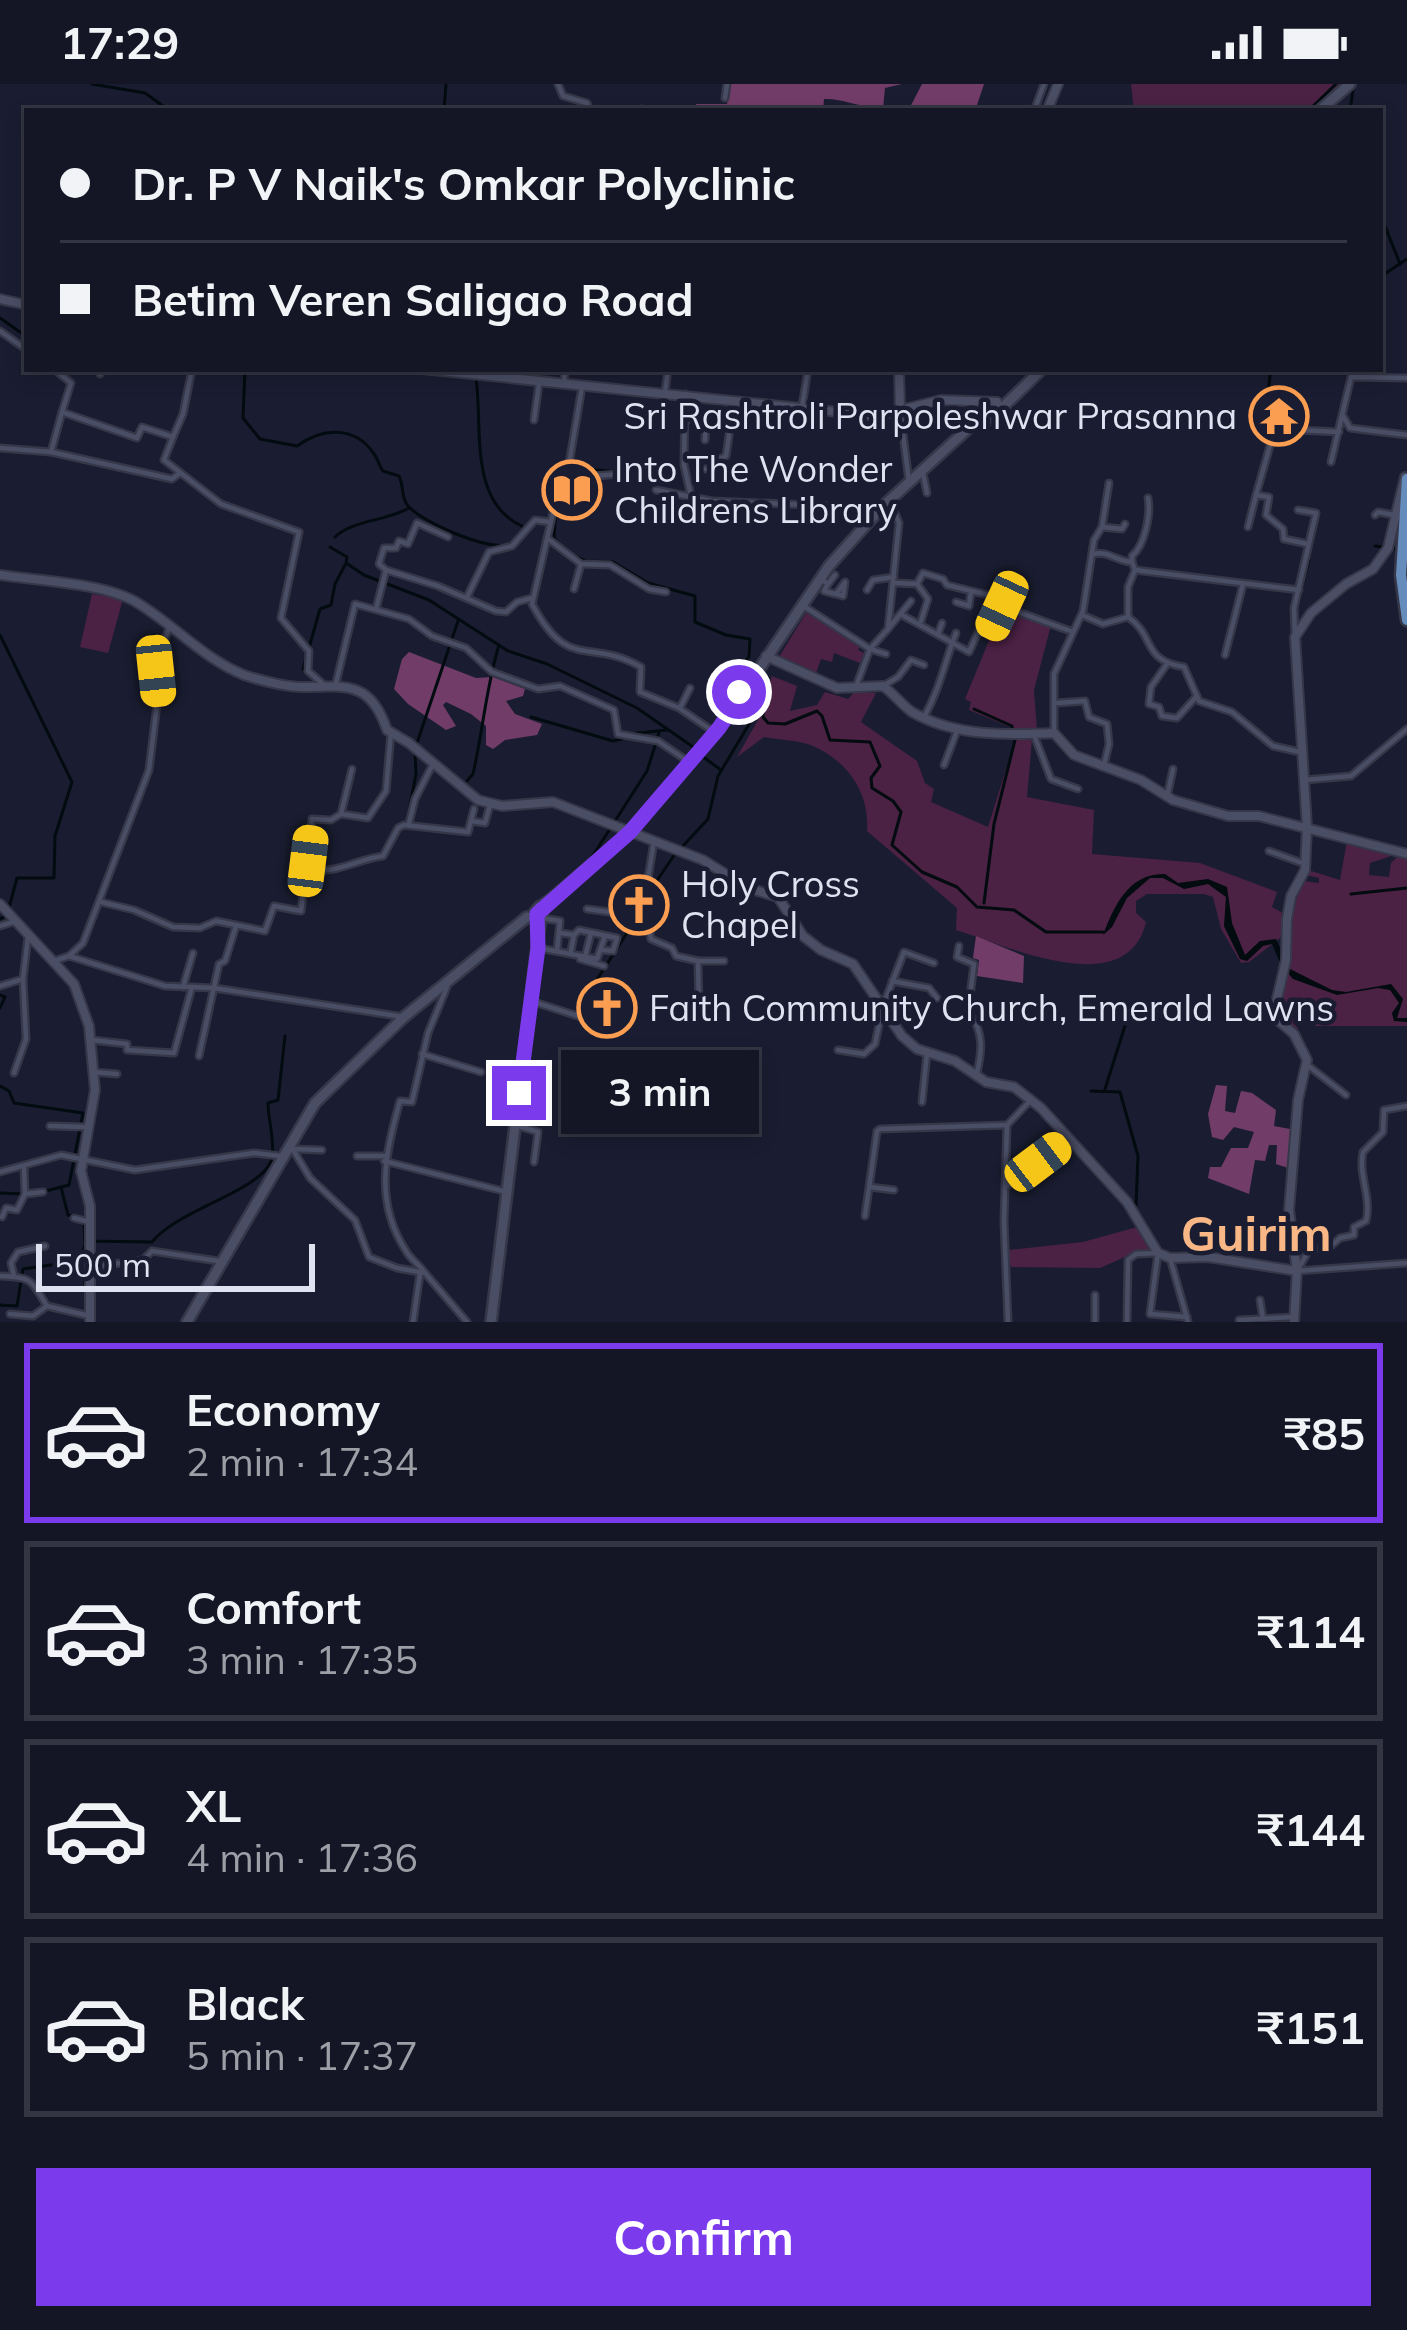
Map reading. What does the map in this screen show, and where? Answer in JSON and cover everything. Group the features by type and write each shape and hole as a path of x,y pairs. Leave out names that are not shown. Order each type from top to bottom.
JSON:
{"main road":[{"path":"1325,108 1352,84"},
{"path":"909,484 1037,372"},
{"path":"187,1322 316,1103 404,1017 539,913 630,832 714,732 802,605 824,587 885,504 997,406"},
{"path":"1407,477 1401,575 1407,620"},
{"path":"491,1322 539,913"}],"street":[{"path":"558,84 563,96 587,103 589,108"},
{"path":"725,98 727,84"},
{"path":"51,452 71,383 58,372"},
{"path":"191,372 183,413 162,457 221,504 299,532 280,618 309,651 308,671 323,684"},
{"path":"456,372 877,416 940,400 981,400 997,406"},
{"path":"564,382 565,372"},
{"path":"665,392 668,372"},
{"path":"802,407 808,372"},
{"path":"899,372 909,484"},
{"path":"1331,462 1354,375 1407,378"},
{"path":"534,420 537,379"},
{"path":"583,384 568,470 532,598 535,610 567,649 631,662 643,671 640,692 680,708 714,732"},
{"path":"685,394 684,465 691,498"},
{"path":"705,469 713,469 726,456 734,401"},
{"path":"62,412 137,438 142,427 172,437"},
{"path":"1343,416 1350,428 1407,435"},
{"path":"683,418 706,422 705,440"},
{"path":"1248,527 1273,435 1288,436 1298,430 1339,432"},
{"path":"0,448 51,452 172,479 181,472"},
{"path":"568,470 595,476 618,474"},
{"path":"923,473 927,493"},
{"path":"1295,637 1311,613 1373,569 1388,548 1403,478 1407,477"},
{"path":"1108,483 1102,527 1094,540 1090,588 1054,674 1054,733 1074,755 1141,780 1167,797 1217,813 1259,816 1407,854"},
{"path":"656,490 788,507 885,504 898,523 888,629"},
{"path":"1256,494 1269,497 1266,515 1283,529 1284,539 1308,544"},
{"path":"1128,617 1132,556 1142,546 1148,498"},
{"path":"1298,510 1316,513 1294,608 1307,827 1305,864 1287,919 1273,1016 1294,1034 1306,1064 1346,1094"},
{"path":"1375,515 1394,515"},
{"path":"467,597 489,552 512,546 535,520 551,520"},
{"path":"448,537 417,523 408,544 388,545 379,564 506,612 532,598"},
{"path":"1102,527 1122,529 1125,524"},
{"path":"547,538 581,564 610,565 649,589 666,592"},
{"path":"372,548 382,551"},
{"path":"1093,554 1106,552 1134,566 1299,590"},
{"path":"574,589 581,564"},
{"path":"376,610 386,570"},
{"path":"902,615 969,652 977,630 981,626 991,629 1002,606 1001,598 923,573 917,584"},
{"path":"835,574 824,587 836,594"},
{"path":"0,575 124,596 243,674 305,688 323,684 366,694 380,708 391,732 478,800 490,805 553,802 703,860 748,888 778,897 803,936 853,964 902,1036 927,1053 956,1061 976,1077 1014,1088 1069,1139 1127,1202 1158,1253 1150,1314 1187,1320 1170,1258"},
{"path":"867,590 873,580 917,584 928,599 921,623"},
{"path":"1226,655 1243,584"},
{"path":"956,602 969,606 971,592"},
{"path":"855,688 870,649 911,601"},
{"path":"335,686 355,604 409,619 432,636 466,648 491,672 538,689 560,686 614,710 618,734 658,741 695,755"},
{"path":"802,605 870,649 886,654"},
{"path":"1002,606 1073,632"},
{"path":"1082,614 1103,624 1128,617"},
{"path":"1128,617 1140,626 1153,654 1167,664 1184,667 1199,700 1232,712 1273,746 1301,752"},
{"path":"938,634 942,622"},
{"path":"54,961 69,956 83,943 149,770 157,661 170,626"},
{"path":"924,717 941,683 956,633"},
{"path":"766,656 827,686 855,688 883,686 898,677 911,660 924,665"},
{"path":"1167,664 1151,687 1149,704 1159,707 1162,716 1178,718 1197,696"},
{"path":"883,686 910,711 924,717 1009,737 1054,733"},
{"path":"680,708 690,688"},
{"path":"1057,703 1085,701 1089,717 1106,724 1109,744 1104,765"},
{"path":"944,765 959,726"},
{"path":"1302,780 1351,776 1407,729"},
{"path":"101,902 173,927 200,928 216,921 265,931 274,906 301,910 313,820 331,820 341,814 368,818 386,791 391,732"},
{"path":"1033,735 1051,778 1078,789"},
{"path":"409,825 415,799 434,762"},
{"path":"341,814 352,769"},
{"path":"1167,797 1173,769"},
{"path":"471,821 485,823 490,805"},
{"path":"309,868 331,872 358,859 383,856 398,828 409,825 468,832 474,809"},
{"path":"655,841 644,904 651,939 676,956 724,961"},
{"path":"1269,851 1305,864"},
{"path":"587,909 632,915 644,904"},
{"path":"0,926 8,912 74,984 90,1040 93,1072 82,1159 90,1205 90,1319 47,1306 38,1285 0,1276"},
{"path":"539,913 559,920 556,952"},
{"path":"199,1056 219,964 236,926"},
{"path":"570,954 578,930 617,938 614,950 602,950"},
{"path":"585,957 588,931"},
{"path":"561,933 574,935"},
{"path":"14,1073 26,1039 23,979 29,934"},
{"path":"537,949 598,959 605,936"},
{"path":"959,946 957,957 974,964 968,1012 979,1025 982,1056 976,1077"},
{"path":"537,949 604,966"},
{"path":"838,1050 864,1054 875,1044 883,1006 904,952 934,963"},
{"path":"182,987 193,953"},
{"path":"69,956 165,986 214,988 404,1017"},
{"path":"698,961 699,1008"},
{"path":"0,986 23,979"},
{"path":"892,981 929,988 937,998"},
{"path":"450,982 422,1054 412,1102 400,1101 384,1159 387,1211 408,1255 467,1322"},
{"path":"90,1040 174,1053 192,987"},
{"path":"531,1001 581,1017"},
{"path":"922,1102 927,1053"},
{"path":"422,1054 481,1072"},
{"path":"1239,1320 1294,1319 1298,1271 1289,1210 1298,1100 1306,1064"},
{"path":"93,1072 117,1074"},
{"path":"1009,1322 1004,1254 1007,1125 1030,1101"},
{"path":"1298,1271 1309,1250 1354,1235 1354,1227 1366,1221 1363,1152 1383,1132 1384,1110 1407,1106"},
{"path":"515,1125 538,1132 534,1162"},
{"path":"865,1216 880,1129 1007,1125"},
{"path":"50,1126 88,1127"},
{"path":"1007,1186 1069,1139"},
{"path":"2,1217 6,1208 17,1210 25,1194 27,1163 61,1155 135,1170 209,1158 322,1150"},
{"path":"290,1151 310,1178 356,1220 369,1257 422,1273"},
{"path":"357,1156 507,1192"},
{"path":"0,1172 25,1168"},
{"path":"868,1187 894,1190"},
{"path":"25,1194 43,1192"},
{"path":"74,1218 90,1222"},
{"path":"11,1263 22,1249 45,1246"},
{"path":"92,1268 137,1262 152,1251 223,1262"},
{"path":"1127,1322 1128,1260 1136,1254 1208,1257 1298,1271 1407,1262"},
{"path":"3,1258 11,1263 14,1276"},
{"path":"413,1322 422,1273"},
{"path":"1095,1295 1095,1322"},
{"path":"1260,1300 1263,1319"},
{"path":"10,1314 40,1315 47,1306"}],"shaded area":[{"path":"730,84 902,84 885,88 883,108 824,99 823,108 698,108 696,104 727,104"},
{"path":"922,84 984,84 976,108 910,108"},
{"path":"1131,84 1340,84 1310,108 1134,108"},
{"path":"92,594 123,599 108,653 80,647"},
{"path":"1002,609 1051,625 1034,690 1037,730 1011,734 1010,727 969,710 971,702 965,699"},
{"path":"806,613 862,643 860,663 834,653 832,662 821,659 815,676 779,657"},
{"path":"409,652 476,678 493,677 525,689 523,696 506,701 515,714 542,724 537,735 505,740 493,749 486,745 486,726 446,702 443,705 456,726 446,730 394,689 402,659"},
{"path":"772,676 797,686 790,711 817,705 825,692 848,699 855,691 876,693 861,722 917,761 925,783 934,789 931,802 988,827 1015,740 1032,739 1027,797 1094,810 1092,854 1200,863 1277,892 1272,907 1286,915 1284,935 1241,963 1221,929 1213,897 1204,894 1147,894 1136,901 1136,913 1146,922 1134,946 1115,960 1090,964 1033,955 956,930 957,908 867,831 860,792 837,760 807,744 764,737 737,757 758,720"},
{"path":"1347,841 1394,855 1370,863 1369,875 1389,877 1397,857 1407,859 1407,1026 1315,1026 1316,1012 1294,1010 1293,1023 1298,1028 1294,1032 1276,1017 1290,962 1290,916 1303,881 1319,883 1319,878 1306,875 1308,870 1340,880"},
{"path":"1165,874 1178,883 1208,879 1227,887 1232,923 1245,955 1260,941 1276,939 1290,969 1332,990 1391,984 1403,999 1397,1018 1407,1018 1407,1022 1394,1021 1392,1013 1399,1003 1390,990 1337,995 1293,979 1272,944 1247,961 1240,959 1224,926 1226,897 1208,884 1184,889 1163,878 1150,878 1127,898 1103,935 1132,885 1152,875"},
{"path":"976,936 1024,956 1023,983 977,976"},
{"path":"1216,1085 1227,1086 1225,1111 1235,1113 1241,1091 1252,1093 1276,1110 1274,1126 1290,1129 1288,1168 1276,1164 1277,1145 1269,1145 1265,1161 1255,1160 1249,1194 1208,1178 1210,1167 1221,1167 1231,1148 1248,1148 1254,1132 1234,1127 1223,1140 1212,1137 1208,1114"},
{"path":"1141,1226 1151,1251 1136,1252 1100,1268 1011,1267 1008,1250 1083,1242"}],"waterway":[{"path":"92,84 145,93 166,108"},
{"path":"444,108 446,84"},
{"path":"1311,108 1336,84"},
{"path":"1350,108 1353,90"},
{"path":"1383,221 1400,264"},
{"path":"1383,275 1407,259"},
{"path":"0,318 24,335"},
{"path":"245,372 243,418 260,439 297,446 327,433 348,434 366,445 383,471 399,476 404,500 412,510 438,526 500,546 516,539 531,521 544,519 555,521 558,543"},
{"path":"1267,399 1271,372"},
{"path":"476,378 486,481 493,500 522,526"},
{"path":"555,521 572,468 620,472"},
{"path":"335,537 409,508"},
{"path":"1375,546 1397,549"},
{"path":"330,547 364,575 429,600 508,651 547,664 637,708 696,749"},
{"path":"575,556 613,562 648,583 695,596 695,622 750,639 749,657 734,673 736,681"},
{"path":"1298,603 1309,560"},
{"path":"303,669 320,609 331,605 345,565"},
{"path":"417,743 458,621"},
{"path":"0,635 72,782 55,836 54,878 17,878 7,915 0,919"},
{"path":"467,781 473,774 499,645"},
{"path":"748,690 763,702 768,723 785,724 817,711 830,740 870,742 880,766 871,778 872,788 901,812 892,845 922,872 957,887 977,907 1014,910 1046,932 1103,932"},
{"path":"682,847 708,819 718,776 760,706"},
{"path":"974,709 1012,726 1012,731"},
{"path":"531,717 613,741 622,739"},
{"path":"629,734 667,730"},
{"path":"592,857 647,771 659,733"},
{"path":"984,903 994,824 1016,736"},
{"path":"408,816 415,752"},
{"path":"702,756 721,770"},
{"path":"583,1012 598,978 647,909 656,882 675,854"},
{"path":"1351,894 1407,888"},
{"path":"0,995 5,997 0,1008"},
{"path":"1105,1089 1130,1010 1158,1019"},
{"path":"85,1241 152,1242 180,1220 264,1172 272,1155 268,1103 278,1100 285,1036"},
{"path":"0,1086 9,1091 14,1103 83,1113 69,1185 46,1191"},
{"path":"1091,1091 1120,1092 1138,1156 1136,1205"},
{"path":"61,1187 68,1215 77,1217"},
{"path":"0,1193 25,1194"},
{"path":"84,1221 85,1245 79,1261 87,1293"},
{"path":"1280,1237 1297,1238"},
{"path":"0,1305 17,1306 23,1269 78,1261"}],"place":[{"name":"Sri Rashtroli Parpoleshwar Prasanna","path":"1279,416"},
{"name":"Into The Wonder Childrens Library","path":"572,490"},
{"name":"Holy Cross Chapel","path":"639,905"},
{"name":"Faith Community Church, Emerald Lawns","path":"607,1008"}],"district":[{"name":"Guirim","path":"1256,1234"}],"route":[{"path":"519,1093 538,948 537,914 630,832 719,728 739,692"}]}
